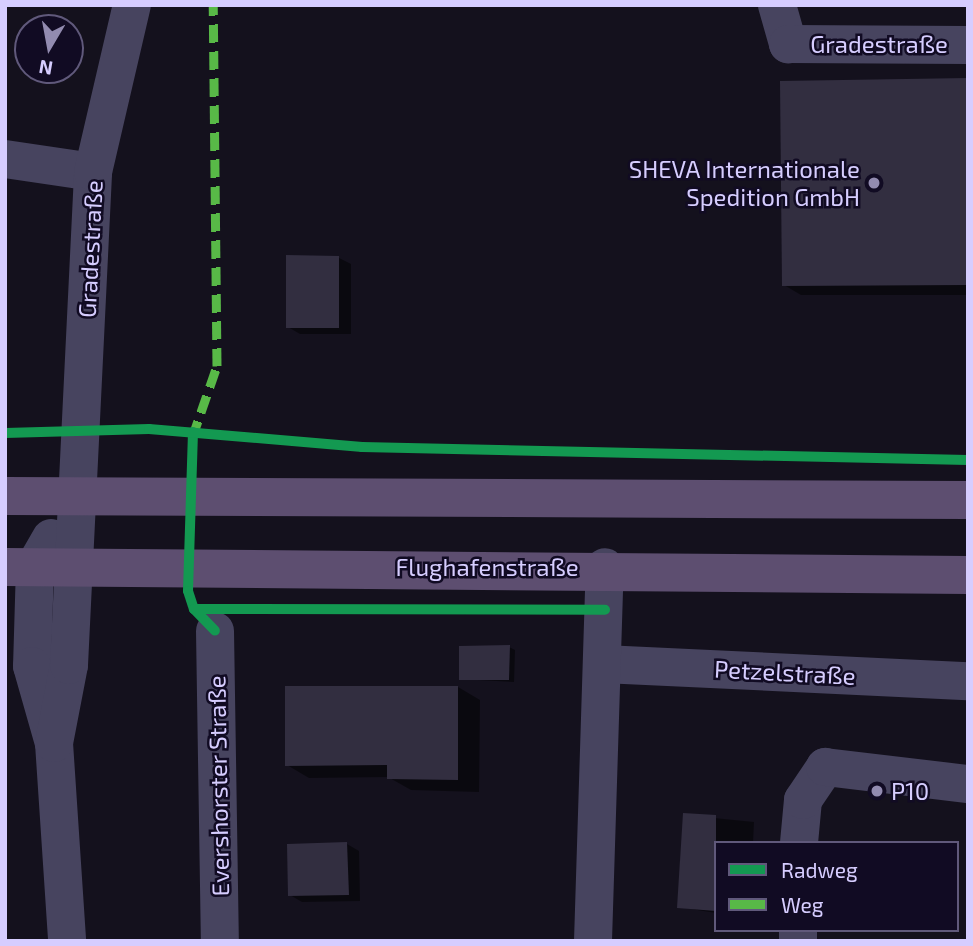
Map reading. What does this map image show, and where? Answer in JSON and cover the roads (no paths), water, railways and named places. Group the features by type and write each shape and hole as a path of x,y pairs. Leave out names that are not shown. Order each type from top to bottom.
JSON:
{"main road":[{"path":"5,496 968,500"},
{"name":"Flughafenstraße","path":"20,567 605,567 968,575"}],"street":[{"name":"Gradestraße","path":"74,496 93,172 132,5"},
{"name":"Gradestraße","path":"777,5 788,44 968,45"},
{"path":"5,159 93,172"},
{"path":"67,941 54,743 69,665 74,496"},
{"path":"54,743 18,653 20,567 74,496"},
{"path":"593,941 605,567"},
{"name":"Evershorster Straße","path":"215,631 220,941"},
{"name":"Petzelstraße","path":"603,664 968,681"},
{"path":"799,841 803,800 825,767 968,784"}],"place":[{"name":"SHEVA Internationale Spedition GmbH","path":"874,183"},
{"name":"P10","path":"877,791"}]}
